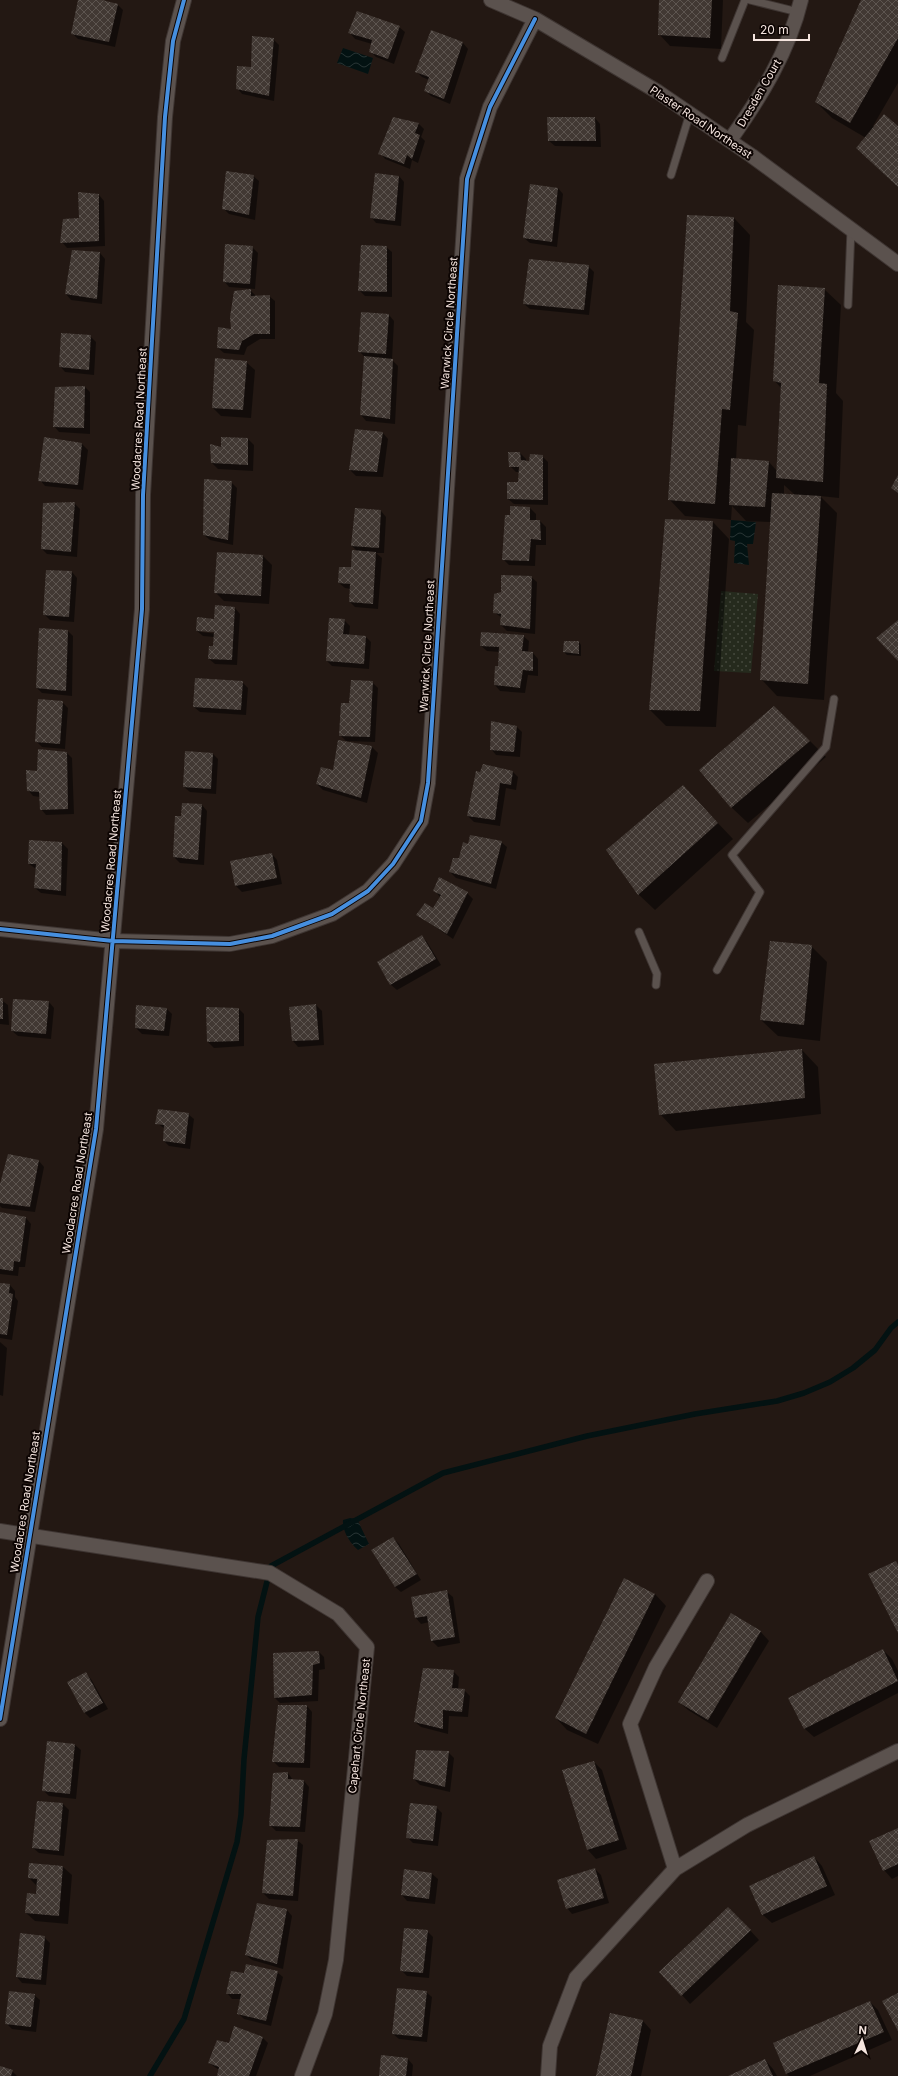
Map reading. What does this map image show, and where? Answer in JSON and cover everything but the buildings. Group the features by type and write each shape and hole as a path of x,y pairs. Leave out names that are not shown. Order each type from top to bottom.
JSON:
{"street":[{"name":"Woodacres Road Northeast","path":"0,1718 96,1129 142,609 143,495 165,117 173,41 184,0"},
{"name":"Plaster Road Northeast","path":"491,0 535,18 658,92 730,140 898,264"},
{"name":"Dresden Court","path":"730,140 761,93 781,55 799,6"},
{"name":"Warwick Circle Northeast","path":"0,929 113,941 230,944 272,936 332,914 373,885 393,864 421,821 428,783 466,179 490,107 535,18"},
{"name":"Capehart Circle Northeast","path":"0,1531 270,1573 338,1614 367,1647 336,1960 325,2014 302,2076"},
{"path":"675,1869 630,1724 656,1667 707,1581"},
{"path":"548,2076 550,2046 576,1978 675,1869 747,1825 898,1750"}],"lane":[{"path":"722,58 745,0"},
{"path":"750,0 799,6"},
{"path":"671,175 690,113"},
{"path":"848,306 851,228"},
{"path":"718,970 760,892 732,855 826,747 834,699"},
{"path":"639,932 657,974 656,985"}],"green space":[{"path":"721,591 758,594 751,673 714,671"}],"water":[{"path":"343,48 373,58 368,74 337,63"},
{"path":"731,520 756,522 753,544 747,544 749,565 734,563 735,541 730,540"},
{"path":"350,1518 357,1519 369,1544 358,1550 349,1540 343,1524 343,1520"}],"waterway":[{"path":"150,2076 184,2019 237,1842 241,1815 244,1759 258,1617 271,1566 443,1473 587,1436 695,1414 777,1401 804,1393 830,1382 853,1368 875,1350 891,1328 898,1322"}],"cycle path":[{"path":"0,1719 96,1129 142,609 143,495 165,117 173,41 184,0"},
{"path":"0,929 113,941 230,944 272,936 332,914 368,891 393,864 421,821 428,783 467,179 490,107 535,19"}]}
